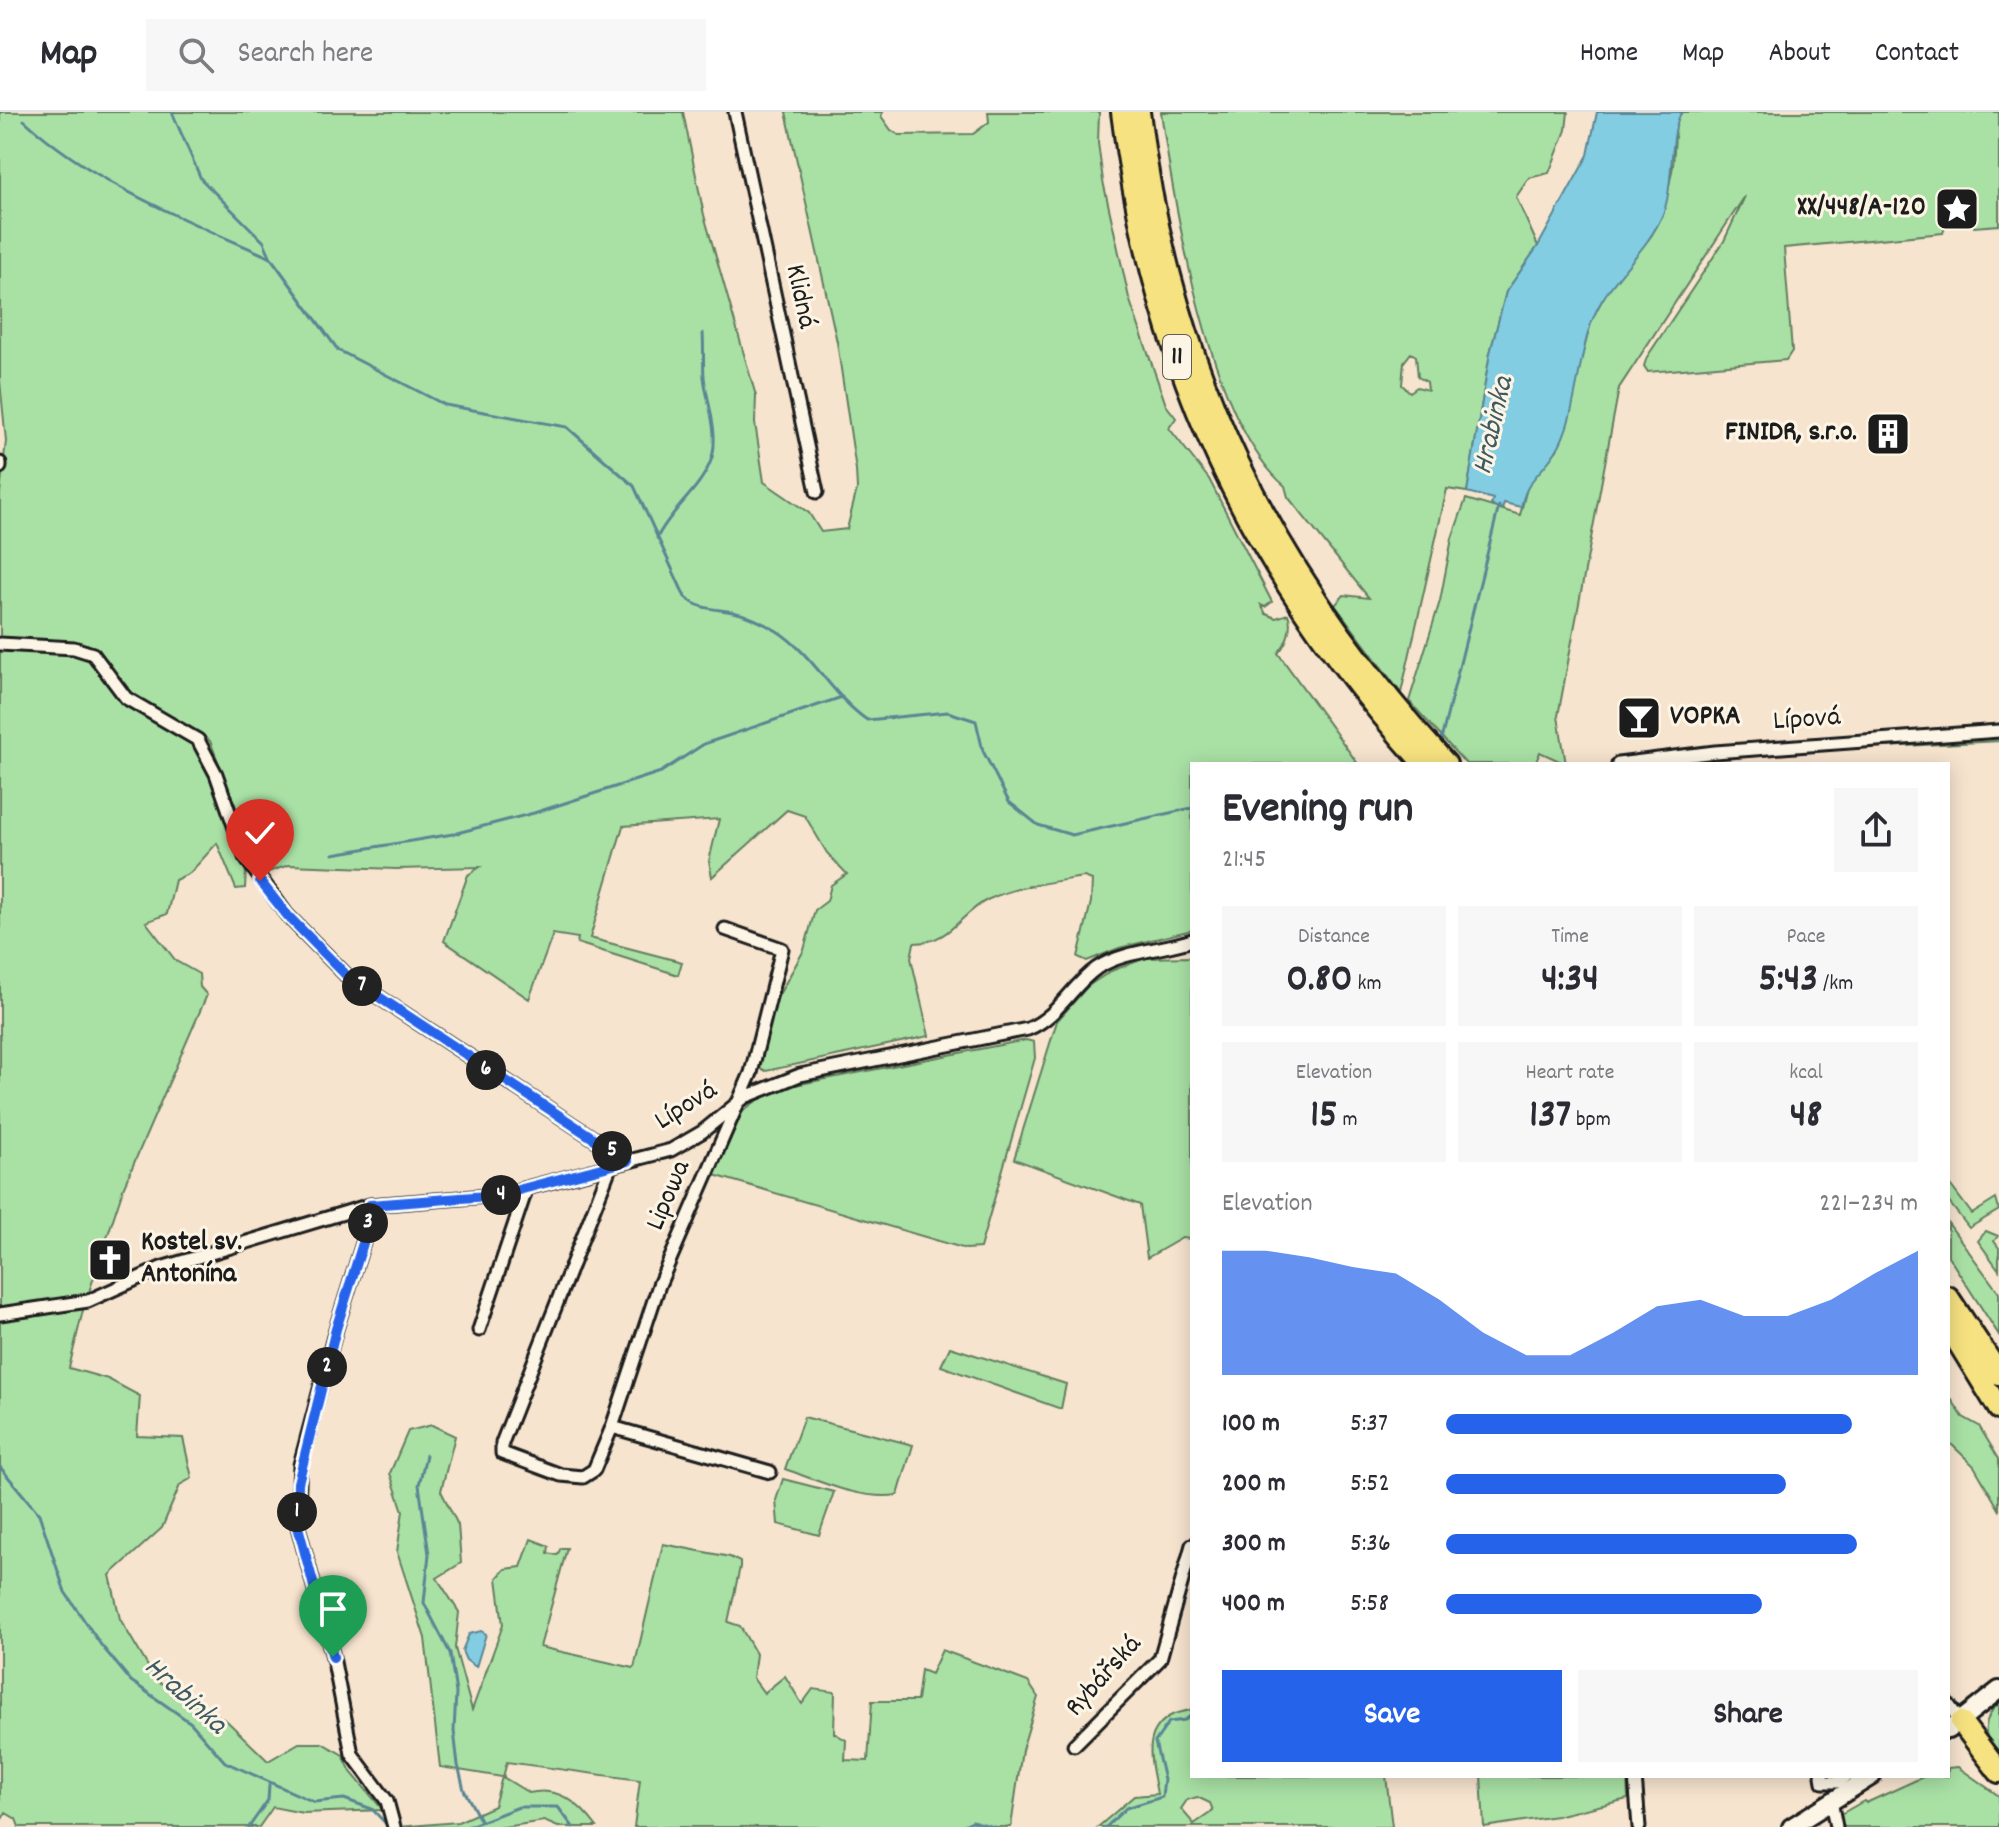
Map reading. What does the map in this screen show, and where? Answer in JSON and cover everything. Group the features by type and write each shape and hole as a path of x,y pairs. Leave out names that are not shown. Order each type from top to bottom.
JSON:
{"highway":[{"name":"11","path":"1122,112 1138,215 1174,349 1221,468 1291,579 1336,660 1422,762"},
{"name":"11","path":"1139,112 1162,251 1194,357 1241,472 1291,579 1444,762"},
{"path":"1950,1300 1998,1372"},
{"path":"1950,1329 1999,1409"},
{"path":"1955,1726 1999,1772"}],"main road":[{"path":"1955,1726 1999,1690"},
{"path":"1791,1827 1869,1778"}],"street":[{"name":"Klidná","path":"735,112 817,492"},
{"path":"0,644 74,648 93,654 126,698 198,740 208,753 229,816 253,869 287,915 347,976 628,1161"},
{"name":"Lípová","path":"1634,762 1715,752 1999,731"},
{"name":"Lipowa","path":"611,1165 526,1374 502,1443 502,1453 561,1475 583,1477 594,1470 612,1427 659,1285 733,1108 751,1073 782,949 725,929"},
{"name":"Lípová","path":"0,1314 88,1301 161,1268 370,1205 500,1195 671,1150 745,1097 800,1075 1028,1029 1052,1015 1096,969 1114,960 1190,941"},
{"path":"479,1330 526,1190"},
{"path":"370,1205 364,1240 336,1329 300,1465 297,1523 333,1657 352,1754 387,1801 393,1822"},
{"path":"612,1427 770,1472"},
{"name":"Rybářská","path":"1074,1745 1160,1659 1190,1552"},
{"path":"1635,1778 1639,1827"},
{"path":"1822,1779 1839,1782 1844,1778"},
{"path":"1831,1801 1836,1827"}],"green space":[{"path":"0,112 683,112 704,215 756,396 755,423 764,482 809,513 821,532 847,529 857,489 856,470 837,342 786,112 883,112 881,116 899,135 973,134 989,122 988,112 1099,112 1098,143 1103,181 1129,298 1166,405 1176,418 1169,428 1209,479 1272,602 1265,607 1261,605 1266,614 1276,618 1288,614 1288,635 1278,653 1357,762 1190,762 1190,930 1119,948 1087,961 1078,957 1091,902 1092,880 1084,877 1010,891 987,900 937,938 914,943 911,958 929,1036 766,1071 756,1066 776,1000 804,950 815,910 827,901 831,885 847,874 827,853 805,816 787,810 712,877 709,861 719,819 623,826 590,938 682,962 678,975 577,943 578,938 553,934 529,999 444,941 468,875 480,867 396,869 289,865 262,874 210,741 182,723 182,733 207,758 246,870 245,888 236,889 217,843 190,873 175,880 167,914 146,922 176,961 199,974 200,987 207,995 124,1186 88,1295 0,1307 0,648 74,652 86,644 0,638 0,493 6,441 0,381"},
{"path":"1161,112 1568,112 1566,130 1549,173 1529,178 1516,197 1538,246 1506,292 1490,353 1467,492 1447,489 1401,693 1335,605 1344,595 1369,598 1288,497 1285,486 1259,456 1236,415 1216,366 1200,312 1176,203","holes":["1411,353 1416,356 1418,377 1427,382 1428,390 1417,387 1410,392 1402,385 1404,362"]},
{"path":"1682,112 1999,112 1999,225 1974,227 1969,199 1961,199 1951,210 1943,233 1784,248 1792,351 1786,360 1648,372 1644,366 1647,357 1724,241 1745,196 1619,388 1558,716 1566,762 1540,752 1536,762 1464,762 1409,701 1440,601 1452,538 1466,499 1520,515 1529,480 1557,450 1592,319 1607,291 1651,236 1664,211 1673,166 1676,120"},
{"path":"1999,736 1999,741 1767,753"},
{"path":"1190,957 1190,1239 1182,1238 1147,1258 1140,1205 1014,1159 1057,1021 1088,986 1111,971 1146,958"},
{"path":"1026,1040 1034,1042 1035,1058 980,1248 966,1249 714,1175 736,1119 768,1094 785,1087"},
{"path":"1950,1185 1972,1214 1996,1199 1999,1210 1969,1228 1950,1204"},
{"path":"1950,1226 1999,1293 1999,1335 1950,1259"},
{"path":"1986,1231 1998,1236 1994,1241 1999,1248 1999,1270 1978,1241"},
{"path":"84,1306 69,1368 108,1379 140,1396 137,1436 183,1438 192,1478 180,1485 162,1528 110,1575 120,1619 156,1680 227,1721 268,1761 299,1743 322,1743 343,1755 351,1772 383,1810 303,1813 273,1807 259,1827 19,1827 16,1819 6,1813 0,1822 0,1318"},
{"path":"950,1347 1066,1384 1061,1409 941,1366"},
{"path":"1950,1397 1963,1417 1979,1426 1999,1459 1999,1509 1974,1466 1950,1443"},
{"path":"804,1417 913,1445 898,1495 855,1493 785,1469"},
{"path":"432,1425 455,1436 441,1491 458,1525 461,1563 437,1578 459,1612 455,1648 472,1710 503,1625 497,1578 505,1569 521,1567 531,1539 549,1546 548,1553 557,1555 561,1548 567,1548 540,1647 634,1668 663,1544 730,1557 740,1562 740,1567 728,1622 740,1626 756,1654 753,1678 764,1693 785,1676 802,1704 813,1689 835,1692 834,1733 846,1740 845,1760 868,1761 872,1701 917,1701 921,1670 931,1674 942,1650 1028,1682 1038,1697 1022,1750 1011,1827 634,1827 640,1780 507,1762 503,1777 529,1793 550,1792 568,1798 597,1827 558,1827 544,1821 504,1827 398,1827 458,1822 494,1806 502,1777 440,1767 425,1638 397,1552 403,1511 390,1473 408,1431"},
{"path":"783,1479 834,1492 819,1535 778,1524 776,1500"},
{"path":"1999,1703 1999,1761 1987,1739 1986,1724"},
{"path":"1190,1710 1190,1778 1386,1778 1392,1827 1098,1827 1134,1796 1157,1794 1150,1749 1152,1739 1163,1721","holes":["1197,1797 1210,1803 1213,1811 1194,1824 1181,1809 1187,1800"]},
{"path":"1958,1767 1999,1796 1999,1827 1841,1827 1839,1815 1864,1801 1866,1803 1921,1778 1950,1778 1950,1768"},
{"path":"1481,1778 1627,1778 1628,1799 1556,1816 1484,1827"}],"water":[{"path":"1597,112 1682,112 1675,131 1666,203 1656,228 1607,293 1592,321 1573,405 1556,451 1531,482 1521,507 1504,503 1502,509 1491,505 1493,499 1467,492 1490,353 1506,292 1538,246 1588,155"},
{"path":"481,1631 486,1634 476,1667 466,1660 462,1651 469,1634"}],"waterway":[{"path":"172,112 201,179 264,242 271,258 338,350 445,405 567,427 634,486 685,597 692,602 706,608 744,615 777,631 790,640 843,699 867,720 948,712 976,721 983,751 1009,802 1038,825 1072,835 1190,808"},
{"path":"24,120 51,143 110,182 174,215 271,258"},
{"path":"657,538 699,483 713,453 714,431 704,377 703,333"},
{"name":"Hrabinka","path":"1440,744 1499,506"},
{"path":"333,854 453,834 534,813 661,772 704,744 842,697"},
{"path":"426,1455 419,1485 429,1554 424,1603 450,1653 456,1693 454,1731 458,1765 464,1790 480,1820"},
{"name":"Hrabinka","path":"0,1467 39,1514 65,1592 101,1645 131,1681 191,1723 225,1762 314,1802 344,1799 372,1809 389,1827"},
{"name":"Hrabinka","path":"1106,1827 1126,1808 1162,1797 1164,1780 1155,1742 1169,1722 1190,1716"},
{"path":"249,1827 268,1800 269,1785"},
{"name":"Hrabinka","path":"467,1827 519,1807 558,1807 573,1827"},
{"name":"Hrabinka","path":"960,1827 972,1821 994,1827"}],"place":[{"name":"XX/448/A-120","path":"1957,209"},
{"name":"FINIDR, s.r.o.","path":"1888,434"},
{"name":"VOPKA","path":"1639,718"},
{"name":"Kostel sv. Antonína","path":"110,1260"}],"route":[{"path":"260,881 287,915 347,976 438,1039 628,1161 500,1195 370,1205 364,1240 336,1329 298,1483 297,1523 306,1568 333,1657"}]}
